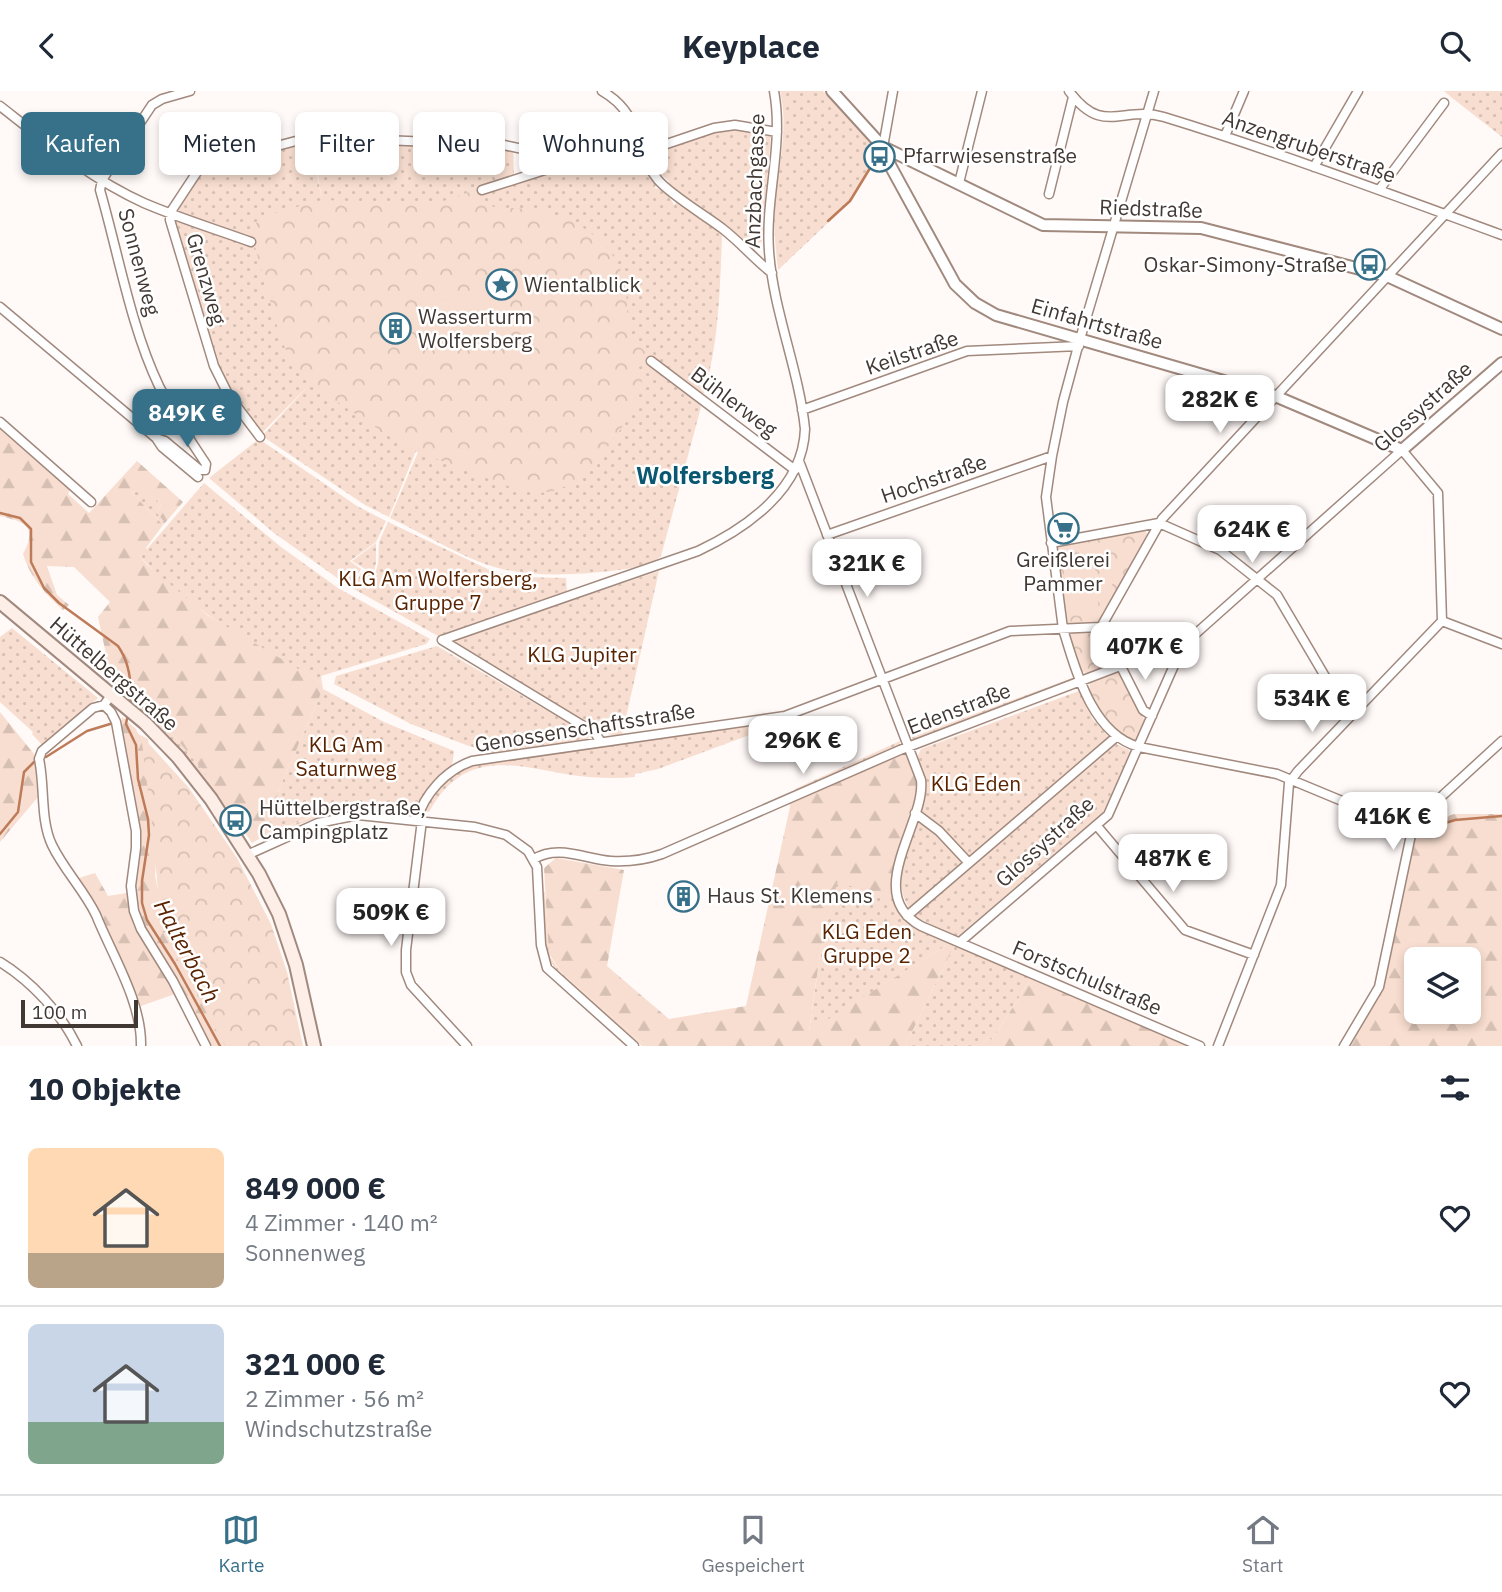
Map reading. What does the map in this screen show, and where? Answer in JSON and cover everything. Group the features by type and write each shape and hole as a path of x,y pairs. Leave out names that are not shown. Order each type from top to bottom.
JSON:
{"main road":[{"name":"Hüttelbergstraße","path":"0,602 108,700 124,705 145,723 191,773 247,855 271,897 296,965 314,1046"}],"street":[{"path":"102,180 152,104 190,91"},
{"path":"602,91 614,98 627,112"},
{"name":"Anzbachgasse","path":"774,91 777,132 768,226 772,273 802,410 804,438 800,461"},
{"path":"883,147 893,91"},
{"path":"959,183 982,91"},
{"path":"1154,91 1080,342 1052,456 1046,496 1063,629 1096,714 1116,737 1139,747 1269,771 1412,830"},
{"path":"1225,136 1244,91"},
{"path":"1314,167 1357,91"},
{"name":"Einfahrtstraße","path":"835,92 883,147 945,268 965,295 996,315 1080,342 1275,396 1402,450 1438,493 1442,621"},
{"path":"1049,194 1071,94"},
{"name":"Anzengruberstraße","path":"1071,94 1086,110 1104,117 1147,112 1225,136 1502,235"},
{"path":"1379,190 1444,103"},
{"path":"0,106 50,145 102,180 144,203 251,242"},
{"name":"Grenzweg","path":"668,144 714,128 735,125 777,132"},
{"name":"Grenzweg","path":"260,437 229,396 214,366 170,220 170,213 201,166 311,137 504,145 519,148"},
{"name":"Riedstraße","path":"883,147 1043,225 1201,228 1387,276 1502,329"},
{"path":"1152,716 1143,710 1101,627 1159,523 1502,153"},
{"path":"482,190 528,175"},
{"path":"655,175 659,182 726,232 772,273"},
{"name":"Sonnenweg","path":"102,180 100,190 150,362 178,422 206,464 205,470 200,470 165,441 156,438"},
{"path":"0,307 156,438 162,447 198,477"},
{"name":"Keilstraße","path":"802,410 967,351 1080,342"},
{"name":"Bühlerweg","path":"652,361 794,470"},
{"name":"Glossystraße","path":"960,942 1110,813 1183,645 1502,363"},
{"path":"0,422 91,502"},
{"name":"Hochstraße","path":"827,535 1052,456"},
{"path":"601,742 594,733 442,640 683,557 726,537 765,508 785,486 800,461"},
{"path":"800,461 922,783 896,872 899,897 907,916 1116,737"},
{"path":"1051,543 1159,523 1220,550 1277,595 1349,717"},
{"path":"1218,1046 1281,885 1288,787 1291,780 1442,621 1502,644"},
{"name":"Genossenschaftsstraße","path":"420,820 431,792 467,763 785,716 1010,631 1101,627"},
{"name":"Edenstraße","path":"534,859 555,851 612,861 653,857 908,747 1121,666"},
{"path":"141,1046 139,1018 134,1002 96,915 52,845 48,833 39,759 42,751 96,706 108,700 116,722 135,821 136,848 131,886 134,911 141,929 173,981 206,1046"},
{"path":"1344,1046 1379,988 1412,830 1418,818 1502,741"},
{"path":"915,813 939,831 968,862"},
{"path":"247,855 331,818 368,814 499,832 518,842 534,859 538,869 541,945 545,964 556,978 634,1046"},
{"path":"420,820 406,971 417,993 467,1046"},
{"path":"1097,826 1185,930 1254,955"},
{"name":"Forstschulstraße","path":"907,916 917,924 1200,1046"},
{"path":"0,962 26,981 44,1000 72,1034 78,1046"}],"green space":[{"path":"780,91 823,91 860,128 879,156 851,201 778,270 774,215 784,122"},
{"path":"1444,91 1502,91 1502,137 1451,97"},
{"path":"726,128 771,133 762,242 747,246 668,184 669,181 661,175 668,175 668,147"},
{"path":"295,143 295,175 317,175 322,200 318,175 399,175 399,143 413,144 413,175 505,175 505,148 513,148 514,177 651,175 657,184 654,188 666,190 674,205 678,201 720,230 722,236 718,315 713,355 704,393 700,395 651,357 697,400 701,407 661,556 638,567 611,571 540,574 498,568 458,552 390,518 418,452 416,451 389,517 365,505 262,436 310,384 261,434 252,424 221,377 173,219 255,247 253,240 174,212 198,175 281,175 281,147"},
{"path":"481,188 485,206 533,210 555,215 596,237 616,260 622,274 631,335 652,357 649,363 639,367 642,384 635,410 589,472 553,491 540,493 513,488 405,447 312,385 295,367 281,340 255,247 253,229 260,217 322,200 426,204 441,202"},
{"path":"489,298 491,334 426,338 424,301"},
{"path":"0,428 70,489 68,494 89,513 137,461 183,502 165,523 157,513 161,504 149,494 131,492 163,525 140,556 147,565 207,615 322,683 323,689 279,789 266,835 252,843 206,774 174,736 104,676 106,654 98,617 110,602 74,567 47,566 57,595 69,605 63,610 34,578 23,554 29,531 22,523 0,516"},
{"path":"259,439 357,506 386,521 376,542 350,561 361,569 350,587 274,533 209,478"},
{"path":"204,483 281,547 338,588 430,639 426,644 321,676 322,683 225,626 179,594 140,556 145,547 147,549"},
{"path":"131,492 148,493 161,504 157,513 165,523 163,525"},
{"name":"KLG Am Wolfersberg, Gruppe 7","path":"388,522 494,572 518,577 566,578 567,592 438,636 352,588 363,570 374,577 378,564 379,542"},
{"path":"1145,529 1148,537 1100,621 1097,624 1070,626 1065,622 1055,546"},
{"path":"376,543 376,563 373,574 352,561"},
{"path":"1094,556 1096,579 1108,560 1122,568 1107,593 1097,588 1099,614 1067,616 1063,559"},
{"name":"KLG Jupiter","path":"659,571 622,735 599,731 455,645 455,640"},
{"path":"12,628 98,698 43,746 33,732 0,702 0,637"},
{"path":"1072,633 1099,633 1113,661 1110,666 1088,673 1081,670 1069,636"},
{"path":"437,646 589,735 588,740 492,753 411,724 334,684 336,676"},
{"path":"1114,672 1122,675 1145,721 1136,742 1120,735 1111,727 1097,710 1091,696 1090,683"},
{"path":"1075,677 1072,680 913,740 912,737"},
{"name":"KLG Am Saturnweg","path":"323,689 384,722 454,751 452,768 434,782 413,809 359,805 330,809 266,835 279,789"},
{"name":"KLG Eden","path":"1082,692 1092,718 1108,739 968,858 919,812 925,787 917,758 921,749"},
{"path":"126,694 174,736 206,774 235,815 223,808 159,730 162,729 126,697"},
{"path":"0,712 34,754 38,797 0,842"},
{"path":"122,717 138,734 148,739 158,836 155,876 166,928 235,1046 209,1046 139,918 133,893 139,828 121,731"},
{"path":"750,724 752,734 658,769 635,774 635,777 587,777 510,765 474,770 458,778 443,792 429,812 424,811 433,795 446,782 477,763"},
{"path":"141,735 189,788 237,858 271,924 287,972 303,1046 225,1046 161,929"},
{"path":"900,741 899,747 796,791 795,789"},
{"name":"KLG Eden","path":"1114,743 1130,753 1103,812 957,937 912,915"},
{"path":"908,755 918,780 919,793 894,866 894,896 837,883 820,954 809,1031 950,943 955,944 905,1046 645,1046 562,973 549,954 544,868 556,858 624,870 607,966 669,1019 746,1006 789,802"},
{"path":"360,807 414,813 370,809 338,812 301,824 266,840 266,837 312,817 335,810"},
{"path":"1454,814 1502,814 1502,1046 1348,1046 1382,988 1418,826 1429,817 1433,821"},
{"name":"KLG Eden","path":"917,818 941,837 963,862 909,908 901,886 901,875 905,852"},
{"path":"95,873 108,896 127,893 136,926 175,994 141,1006 138,1003 92,898 79,878"},
{"name":"KLG Eden Gruppe 2","path":"837,882 894,896 910,922 950,943 809,1032 820,954"},
{"path":"542,892 545,892 550,957 562,973 645,1046 590,1002 553,965 548,957 545,942"},
{"path":"955,944 1032,977 992,1040 988,1038 982,1046 905,1046"},
{"path":"1032,977 1189,1046 982,1046 988,1038 992,1040"}],"waterway":[{"path":"828,221 850,201 878,155"},
{"name":"Halterbach","path":"0,513 20,518 31,529 31,562 44,588 59,603 118,646 129,673 130,704"},
{"name":"Halterbach","path":"128,713 126,724 136,745 138,779 148,819 149,835 142,881 142,903 147,920 175,964 220,1046"},
{"path":"46,757 87,731 110,724"},
{"path":"0,834 18,812 24,772 34,762"},
{"path":"1439,825 1455,820 1502,816"}],"place":[{"name":"Pfarrwiesenstraße","path":"880,156"},
{"name":"Oskar-Simony-Straße","path":"1370,265"},
{"name":"Wientalblick","path":"501,285"},
{"name":"Wasserturm Wolfersberg","path":"395,329"},
{"name":"Greißlerei Pammer","path":"1063,528"},
{"name":"Hüttelbergstraße, Campingplatz","path":"236,820"},
{"name":"Haus St. Klemens","path":"684,896"}],"district":[{"name":"Wolfersberg","path":"705,476"}]}
